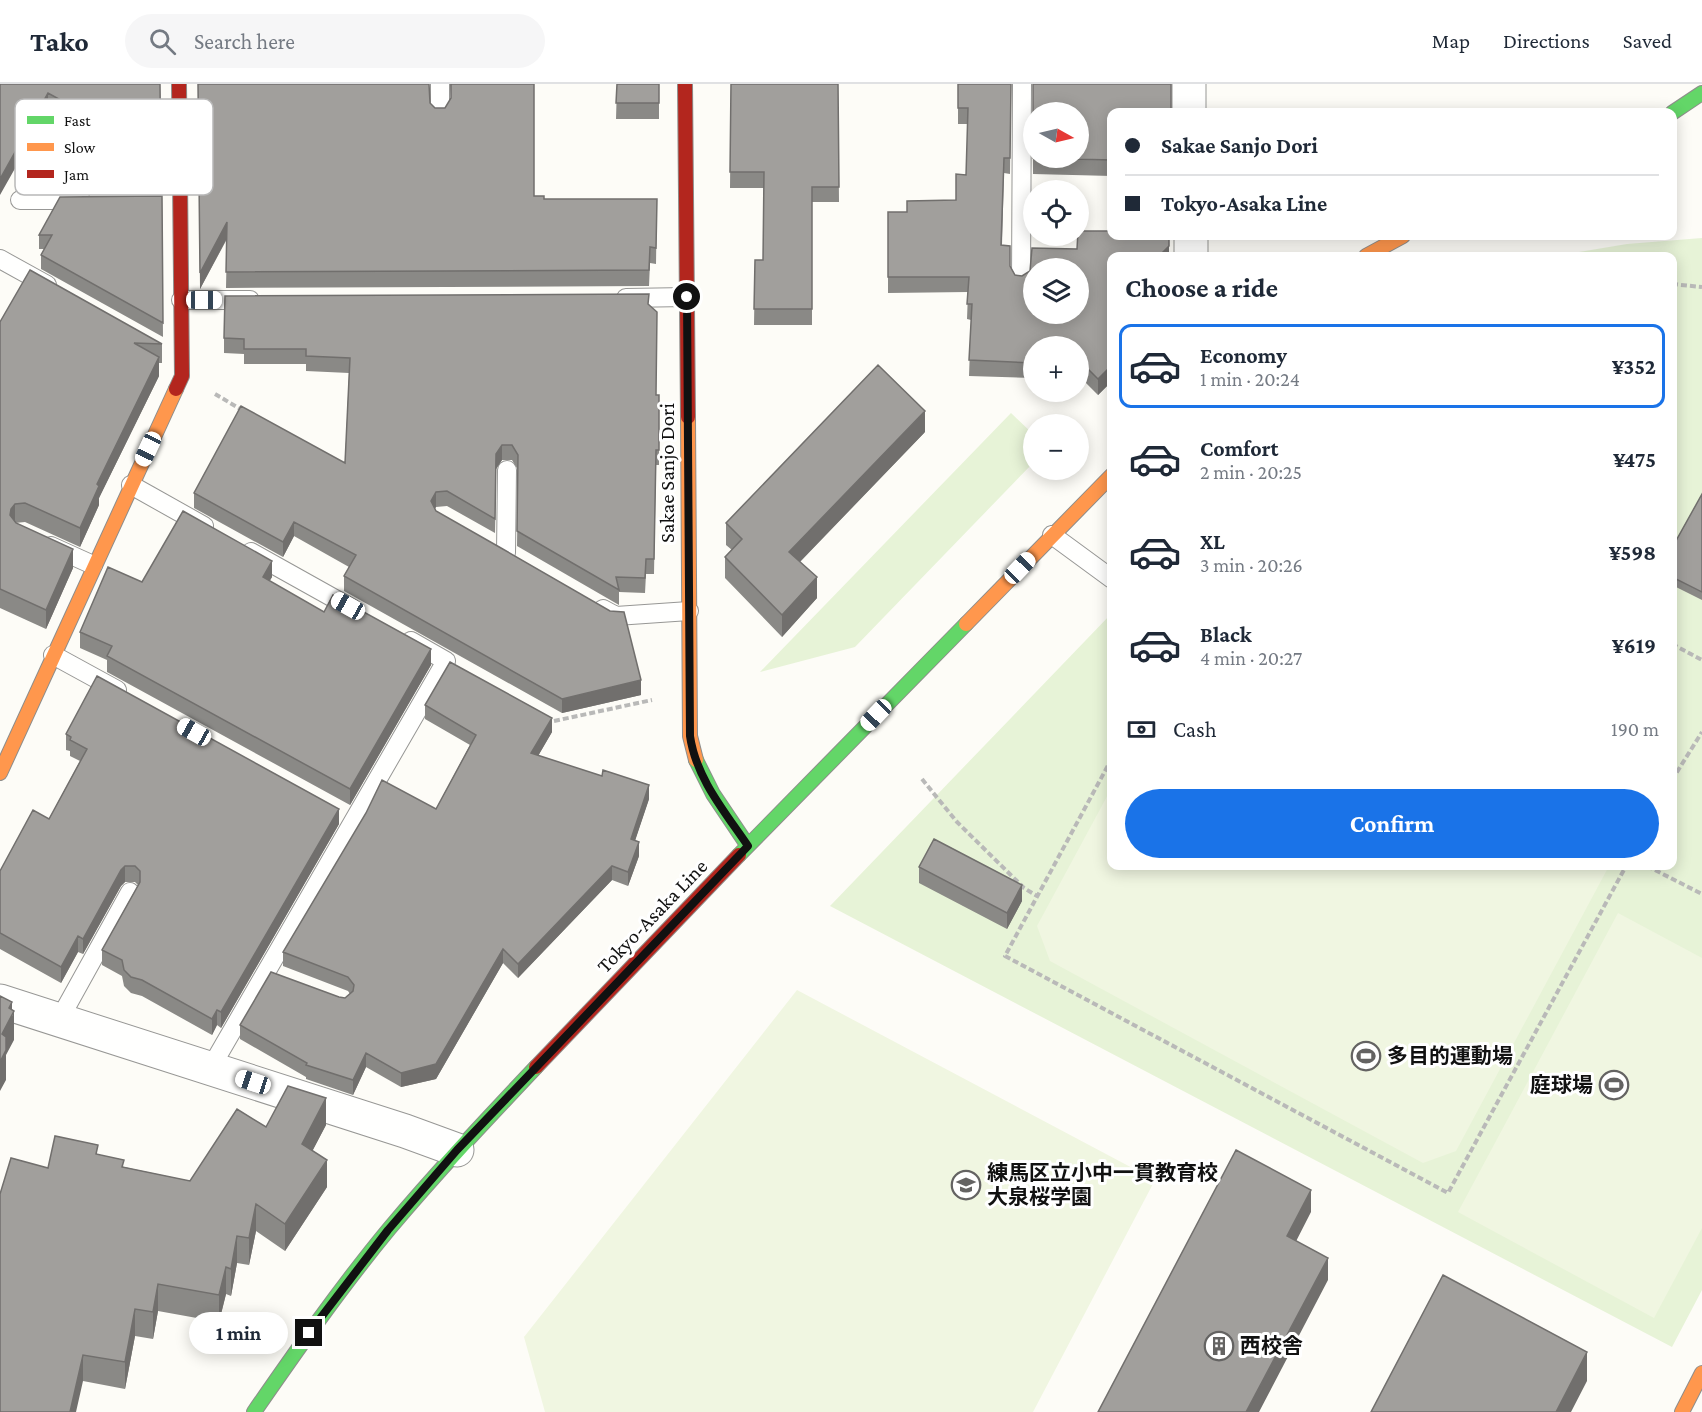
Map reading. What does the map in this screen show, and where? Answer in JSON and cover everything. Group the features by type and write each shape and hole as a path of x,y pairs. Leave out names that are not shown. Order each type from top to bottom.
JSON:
{"street":[{"name":"Sakae Sanjo Dori","path":"685,84 689,722 692,751 706,783 748,846"},
{"path":"1189,84 1189,108"},
{"path":"1677,110 1702,93"},
{"path":"0,773 182,368 180,195"},
{"path":"1373,252 1396,240"},
{"name":"Tokyo-Asaka Line","path":"254,1412 309,1333 388,1230 457,1150 748,846 1107,480"},
{"path":"0,1002 405,1131 457,1150"},
{"path":"1682,1412 1702,1373"}],"lane":[{"path":"440,84 440,114"},
{"path":"1021,281 1022,84"},
{"path":"157,199 180,199"},
{"path":"20,200 100,200"},
{"path":"0,259 61,293"},
{"path":"604,298 687,297"},
{"path":"181,300 263,300"},
{"path":"162,349 182,368"},
{"path":"506,553 507,470"},
{"path":"131,485 365,616"},
{"path":"1052,535 1107,575"},
{"path":"31,537 93,565"},
{"path":"488,543 526,565"},
{"path":"586,599 616,616 689,611"},
{"path":"395,633 466,672"},
{"path":"52,655 136,701"},
{"path":"210,1069 356,821 446,661"},
{"path":"335,809 356,821"},
{"path":"59,1020 130,892"},
{"path":"267,972 288,981"}],"path":[{"path":"1677,284 1702,287"},
{"path":"182,368 243,411"},
{"path":"1677,647 1702,660"},
{"path":"554,721 654,700"},
{"path":"1677,772 1702,732"},
{"path":"1107,767 1005,956 1448,1193 1624,870"},
{"path":"922,779 957,822 1024,888 1037,896"},
{"path":"1655,870 1702,894"}],"green space":[{"path":"1702,238 1702,1290 1672,1347 830,906 1107,618 1107,870 1677,870 1677,252 1579,252 1627,244"},
{"path":"1011,413 1023,424 1023,473 855,647 760,672"},
{"name":"多目的運動場","path":"1107,796 1107,870 1607,870 1456,1151 1423,1163 1050,961 1037,926"},
{"name":"庭球場","path":"1618,913 1702,958 1702,1228 1654,1318 1458,1212"},
{"path":"797,990 1155,1180 1033,1412 545,1412 524,1337"}],"building":[{"path":"0,84 160,84 160,99 59,99 48,93 45,99 15,99 15,152 0,179"},
{"path":"198,84 429,84 430,103 435,108 445,108 451,98 451,84 534,84 534,196 544,196 544,199 657,199 656,248 650,247 649,270 226,272 227,222 200,273 199,195 213,195 213,99 198,99"},
{"path":"617,84 659,84 659,103 616,103"},
{"path":"731,84 838,84 839,187 812,187 812,309 754,309 755,260 763,260 764,172 730,172"},
{"path":"958,84 1011,84 1010,158 1004,158 1001,245 1010,246 1010,266 1015,275 1023,275 1023,324 1089,324 1089,258 1031,258 1032,248 1077,249 1077,246 1089,246 1089,231 1107,231 1107,240 1169,240 1169,246 1163,252 1107,252 1107,370 1098,379 1089,370 1089,336 1023,336 1023,362 969,360 972,304 967,304 969,277 888,277 888,212 907,212 907,201 956,200 956,174 966,175 968,108 958,108"},
{"path":"1033,84 1171,84 1171,108 1107,108 1107,160 1089,159 1089,102 1033,102"},
{"path":"162,196 163,323 41,255 52,235 39,235 60,197"},
{"path":"30,270 162,344 134,343 159,357 97,484 99,486 80,528 25,503 15,504 11,509 10,515 16,523 73,549 46,610 0,589 0,322"},
{"path":"649,294 648,304 657,312 656,395 659,395 659,450 656,450 654,559 646,559 645,578 616,577 619,590 517,531 518,455 512,445 502,445 496,454 495,519 447,491 436,492 431,501 436,511 610,611 624,612 641,680 562,699 344,576 356,555 294,522 283,542 194,493 241,406 345,463 350,358 306,356 306,349 244,349 244,339 224,338 225,296"},
{"path":"878,365 925,411 789,552 817,577 782,615 725,557 742,539 726,523"},
{"path":"1702,494 1702,592 1677,580 1677,539"},
{"path":"183,511 272,561 263,577 324,612 333,595 431,649 350,789 107,656 112,646 80,632 108,567 142,582"},
{"path":"450,662 552,718 531,753 602,776 603,770 649,785 631,839 639,842 628,872 612,866 518,964 503,949 436,1064 401,1073 366,1053 353,1080 306,1065 307,1063 240,1025 271,972 339,997 345,998 353,991 354,985 348,977 283,952 366,813 382,780 436,809 476,735 425,705"},
{"path":"97,676 339,809 221,1012 217,1010 212,1019 142,980 131,977 124,970 122,960 102,950 140,882 140,871 135,866 125,866 121,870 83,939 78,936 61,967 0,933 0,871 33,810 49,819 87,749 70,740 71,737 66,734"},
{"path":"934,839 1022,885 1007,913 919,867"},
{"path":"0,996 12,1002 9,1008 14,1011 2,1034 6,1037 6,1050 0,1062"},
{"path":"288,1086 326,1098 302,1144 327,1160 285,1224 256,1204 249,1238 237,1236 231,1269 226,1267 219,1295 158,1284 153,1312 135,1309 125,1362 83,1355 70,1412 0,1412 0,1194 11,1158 48,1168 55,1136 98,1145 96,1154 124,1160 122,1167 190,1181 237,1109 266,1127"},
{"name":"西校舎","path":"1236,1150 1311,1190 1287,1236 1328,1258 1246,1412 1098,1412"},
{"path":"1443,1275 1587,1352 1556,1412 1371,1412"}],"traffic: fast":[{"path":"1677,110 1702,93"},
{"path":"739,855 966,624"},
{"path":"696,760 713,794 748,846"},
{"path":"254,1412 371,1251 443,1167 536,1067"}],"traffic: slow":[{"path":"1373,252 1396,240"},
{"path":"0,773 176,389"},
{"path":"688,417 690,736 696,760"},
{"path":"966,624 1107,480"},
{"path":"1682,1412 1702,1373"}],"traffic: jam":[{"path":"179,84 179,99"},
{"path":"685,84 688,417"},
{"path":"176,389 182,376 180,195"},
{"path":"536,1067 739,855"}],"place":[{"name":"多目的運動場","path":"1366,1056"},
{"name":"庭球場","path":"1614,1085"},
{"name":"練馬区立小中一貫教育校 大泉桜学園","path":"966,1185"},
{"name":"西校舎","path":"1219,1346"}],"route":[{"path":"309,1333 388,1230 457,1150 748,846 706,783 692,751 690,736 687,297"}]}
